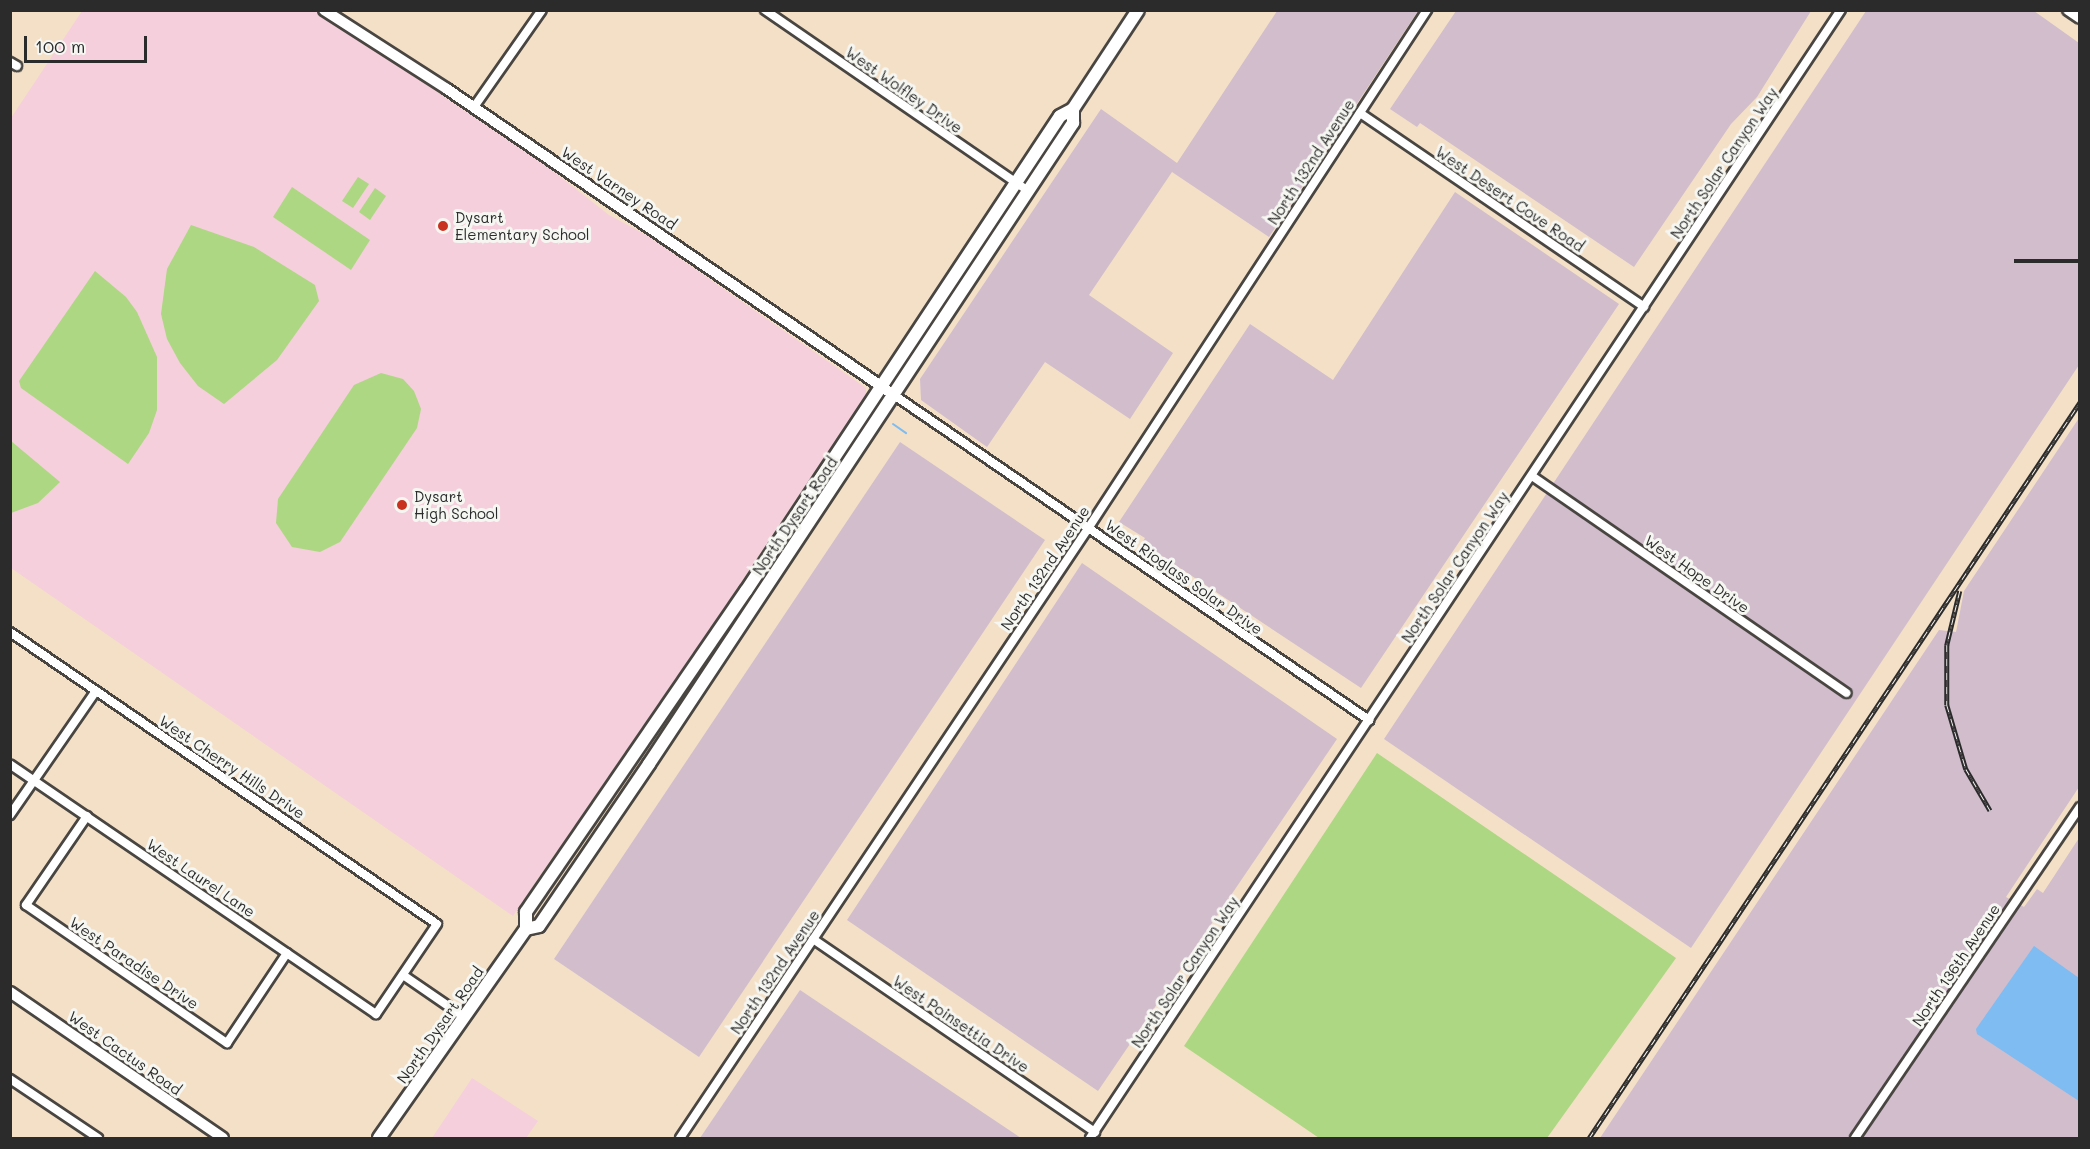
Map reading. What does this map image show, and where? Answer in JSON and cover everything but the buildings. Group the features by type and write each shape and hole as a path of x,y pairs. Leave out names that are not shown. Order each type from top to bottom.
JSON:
{"main road":[{"name":"North Dysart Road","path":"526,912 882,387 1060,116 1073,109 1138,10"},
{"name":"North Dysart Road","path":"379,1138 526,929 539,926 566,886 1073,123 1073,109"},
{"path":"526,929 526,912 543,906 554,891 566,886"}],"street":[{"name":"West Varney Road","path":"324,10 474,107 894,394"},
{"path":"474,107 542,10"},
{"name":"West Wolfley Drive","path":"765,10 1028,191"},
{"name":"North 132nd Avenue","path":"680,1138 1089,527 1427,10"},
{"name":"North Solar Canyon Way","path":"1092,1135 1841,10"},
{"path":"2068,10 2079,18"},
{"name":"West Desert Cove Road","path":"1360,113 1644,307"},
{"name":"West Rioglass Solar Drive","path":"894,394 1369,720"},
{"name":"West Hope Drive","path":"1532,476 1846,693"},
{"name":"West Cherry Hills Drive","path":"10,632 437,924 403,975"},
{"path":"10,815 96,691"},
{"name":"West Laurel Lane","path":"10,764 376,1014 403,975"},
{"name":"North 136th Avenue","path":"1855,1138 2079,807"},
{"name":"West Paradise Drive","path":"87,816 26,905 227,1043 287,953"},
{"name":"West Poinsettia Drive","path":"813,939 1092,1135"},
{"path":"403,975 464,1017"},
{"name":"West Cactus Road","path":"10,992 224,1138"},
{"path":"10,1079 98,1138"}],"shaded area":[{"name":"Dysart High School","path":"82,11 318,11 549,168 609,215 648,236 866,388 866,395 576,831 554,855 513,916 11,568 11,118"},
{"path":"1277,11 1418,11 1269,237 1172,172 1089,295 1173,353 1130,419 1045,362 987,447 921,400 920,379 1101,109 1177,163"},
{"path":"1456,11 1811,11 1757,97 1731,124 1634,267 1420,123 1417,127 1390,109"},
{"path":"1866,11 2034,11 2079,43 2079,365 1691,948 1384,739"},
{"path":"1455,192 1619,304 1361,688 1142,543 1145,538 1119,522 1250,324 1333,380"},
{"path":"2079,418 2079,787 2006,897 2024,907 2037,889 2043,893 2079,838 2079,1138 1600,1138 1939,630 1956,632 1964,591"},
{"path":"900,442 1045,540 699,1057 554,959"},
{"path":"1082,563 1337,739 1098,1091 847,920"},
{"path":"800,990 1021,1138 700,1138"},
{"path":"472,1078 538,1121 526,1138 432,1138"}],"green space":[{"path":"358,177 369,184 353,208 342,201"},
{"path":"292,187 370,240 351,270 273,217"},
{"path":"375,188 386,196 370,220 359,212"},
{"path":"191,225 254,247 315,285 319,301 277,360 224,404 198,386 180,363 167,339 161,314 167,269"},
{"path":"95,271 126,297 137,312 157,357 157,410 149,433 128,464 21,388 19,381"},
{"path":"381,373 403,379 414,391 421,409 417,428 340,542 320,552 292,547 276,523 278,499 354,385"},
{"path":"11,441 60,482 38,503 11,513"},
{"path":"1377,753 1676,958 1547,1138 1319,1138 1184,1046"}],"water":[{"path":"2034,946 2079,978 2079,1101 1977,1034 1976,1029"}],"waterway":[{"path":"893,424 906,433"}],"railway":[{"path":"2014,261 2080,261"},
{"path":"1589,1138 2080,402"},
{"path":"1960,591 1947,645 1947,705 1966,769 1990,810"}],"place":[{"name":"Dysart Elementary School","path":"443,226"},
{"name":"Dysart High School","path":"402,505"}]}
